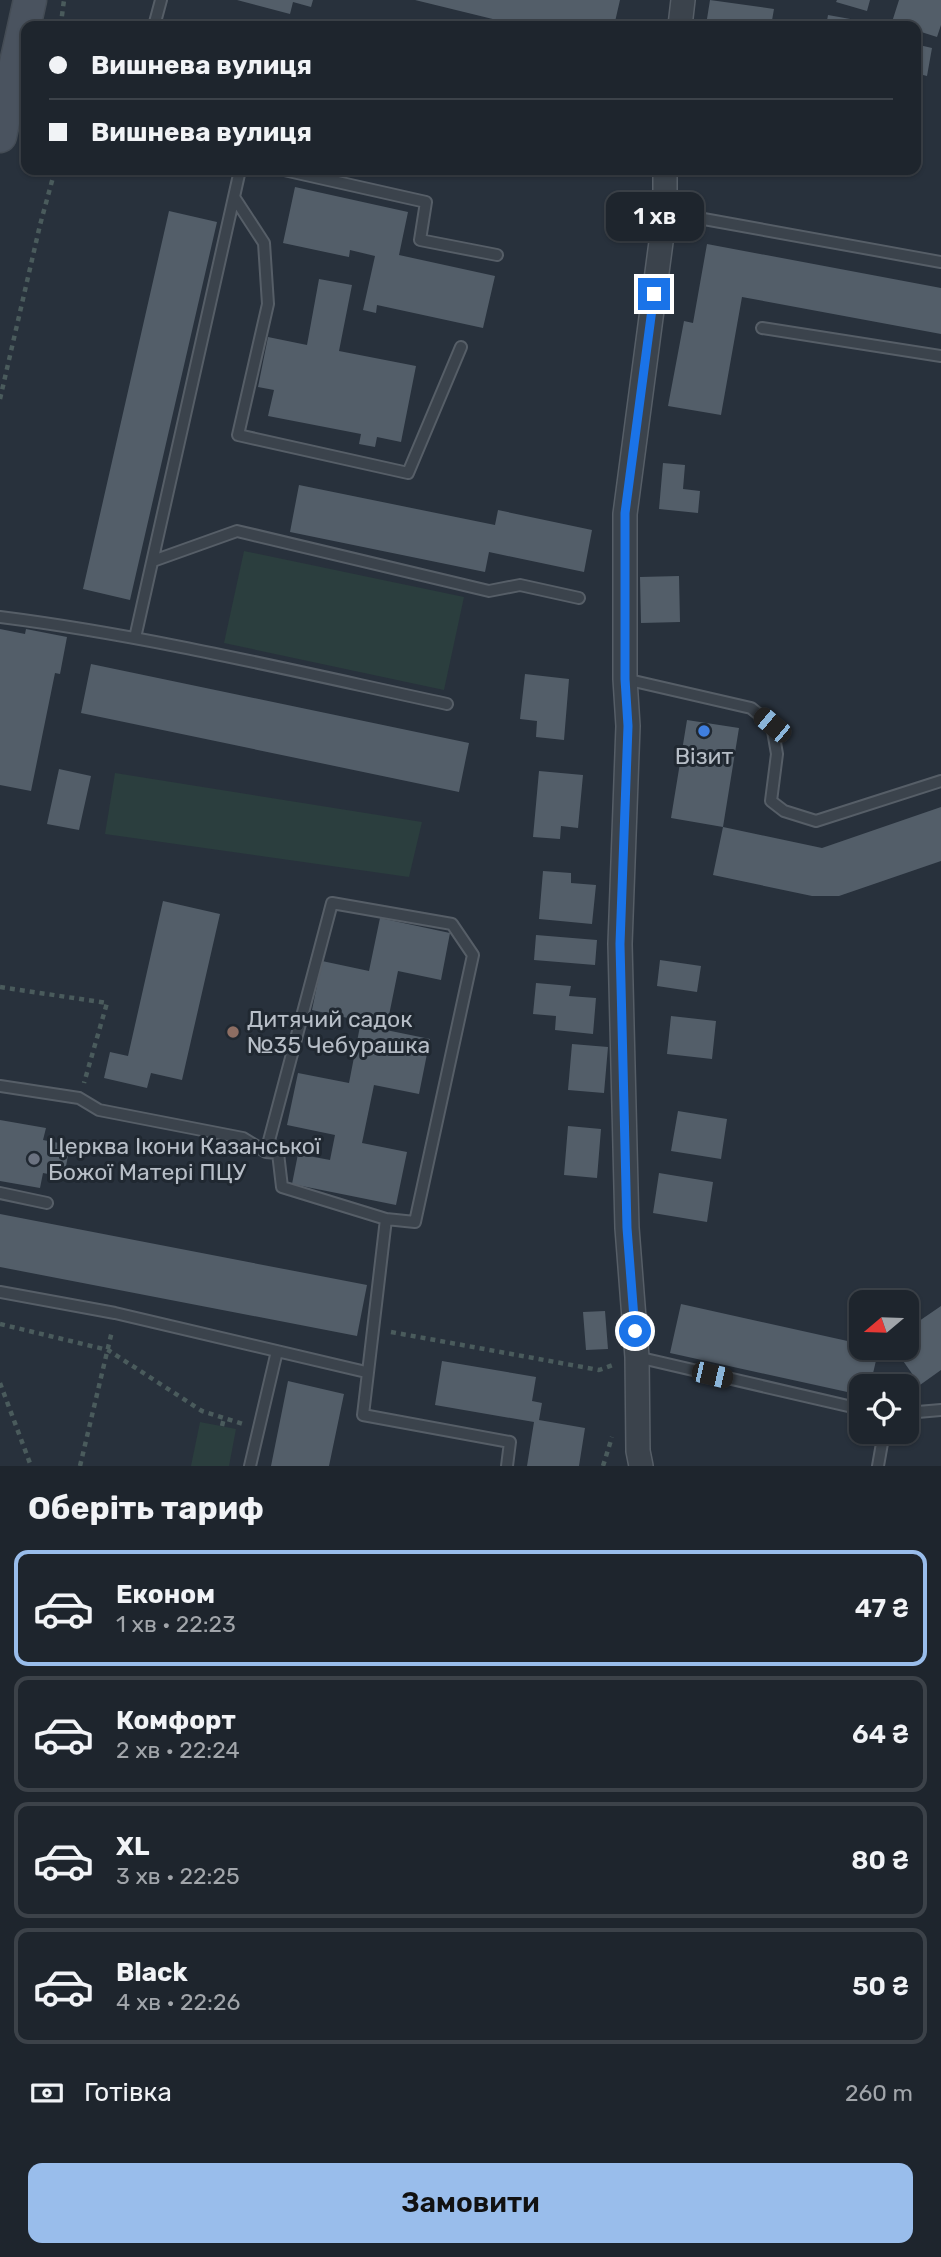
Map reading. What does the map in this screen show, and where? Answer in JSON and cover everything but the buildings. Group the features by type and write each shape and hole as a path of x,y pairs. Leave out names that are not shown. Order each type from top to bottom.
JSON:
{"main road":[{"path":"25,21 30,0"},
{"path":"0,136 21,40"}],"street":[{"path":"681,21 683,0"},
{"path":"641,1466 638,1451 637,1357 627,1228 620,944 628,726 625,679 625,513 665,212 665,175"}],"lane":[{"path":"155,21 161,0"},
{"path":"135,638 239,175"},
{"path":"306,175 426,202 420,240 497,255"},
{"path":"234,197 264,243 268,304 238,435 408,473 461,347"},
{"path":"665,212 941,262"},
{"path":"762,328 941,356"},
{"path":"153,561 237,531 489,591 520,585 579,598"},
{"path":"0,617 77,626 447,704"},
{"path":"625,679 751,708 772,725 777,754 771,801 784,811 816,821 941,782"},
{"path":"0,1086 79,1098 99,1110 243,1138 266,1152 278,1153 282,1188 386,1219 415,1222 473,955 452,924 332,904 266,1152"},
{"path":"0,1193 47,1202"},
{"path":"386,1219 363,1415 510,1442 507,1466"},
{"path":"0,1292 116,1313 366,1372"},
{"path":"250,1466 277,1351"},
{"path":"637,1357 849,1406"},
{"path":"919,1412 941,1410"},
{"path":"878,1466 882,1444"}],"path":[{"path":"61,21 64,0"},
{"path":"0,399 54,175"},
{"path":"0,987 107,1003 79,1098"},
{"path":"80,1466 116,1313"},
{"path":"0,1324 108,1350 202,1410 257,1429"},
{"path":"372,1328 599,1370 637,1357"},
{"path":"0,1383 31,1466"},
{"path":"222,1426 224,1418"}],"shaded area":[{"path":"244,551 464,597 444,690 224,643"},
{"path":"115,773 422,822 409,877 105,834"},
{"path":"200,1422 236,1429 229,1466 191,1466"}],"place":[{"name":"Візит","path":"704,731"},
{"name":"Дитячий садок №35 Чебурашка","path":"233,1032"},
{"name":"Церква Ікони Казанської Божої Матері ПЦУ","path":"34,1159"}],"route":[{"path":"635,1331 627,1228 620,944 628,726 625,679 625,513 654,294"}]}
